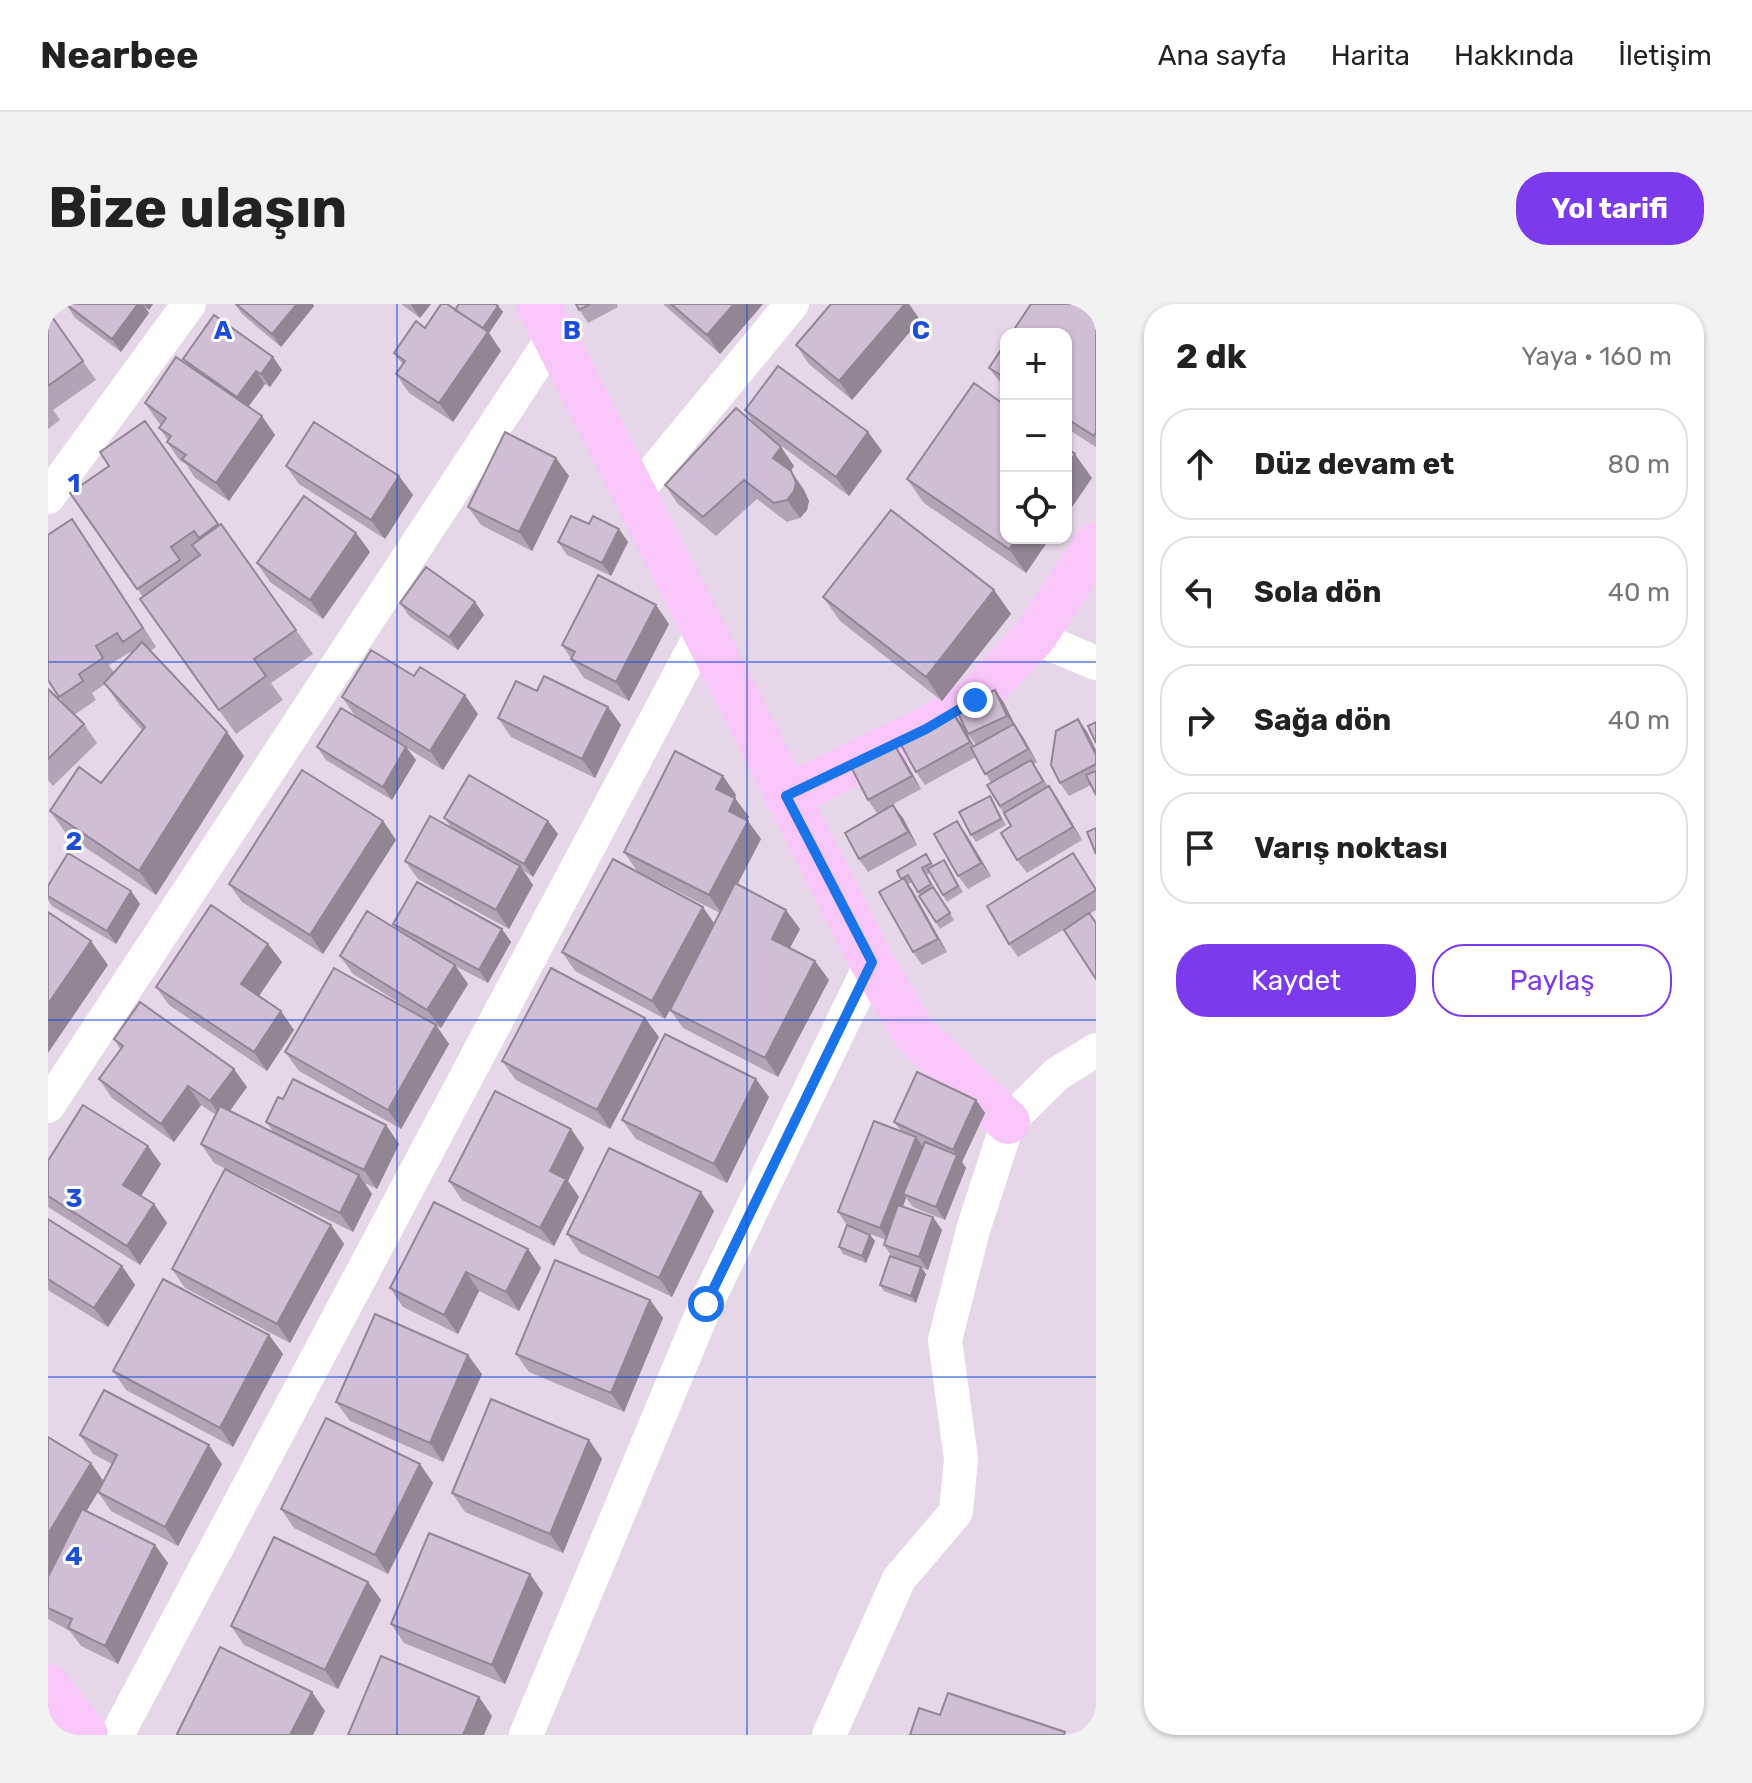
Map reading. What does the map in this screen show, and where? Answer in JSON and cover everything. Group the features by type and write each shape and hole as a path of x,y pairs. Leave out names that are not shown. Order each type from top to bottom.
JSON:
{"street":[{"path":"48,497 189,304"},
{"path":"635,494 792,304"},
{"path":"546,320 872,962 914,1033 1008,1122"},
{"path":"48,1106 546,320"},
{"path":"786,796 926,729 975,700 1034,637 1096,544"},
{"path":"117,1735 703,631"},
{"path":"1034,637 1096,663"},
{"path":"526,1735 706,1304 872,962"},
{"path":"829,1735 899,1579 956,1512 961,1459 945,1340 973,1230 1008,1122 1057,1074 1096,1050"},
{"path":"48,1686 86,1735"}],"shaded area":[{"path":"48,304 1096,304 1096,1735 48,1735"}],"building":[{"path":"66,304 138,304 112,339"},
{"path":"236,304 297,304 272,334"},
{"path":"441,304 447,304 488,332 439,403 396,374 405,361 394,353 416,321 425,328"},
{"path":"459,304 498,306 483,328 455,310"},
{"path":"576,304 590,304 579,310"},
{"path":"671,304 734,304 707,335"},
{"path":"831,304 905,304 839,381 796,345"},
{"path":"1031,304 1087,304 1096,310 1094,436 1072,422 1072,328 1015,328"},
{"path":"48,311 83,361 48,386"},
{"path":"214,315 273,357 261,374 256,371 237,397 183,359"},
{"path":"1000,351 1000,374 989,368"},
{"path":"176,357 262,416 216,483 182,459 186,455 167,442 171,436 159,428 166,418 145,403"},
{"path":"778,366 868,432 836,477 745,410"},
{"path":"974,383 1000,402 1000,543 907,479"},
{"path":"736,408 781,447 773,458 791,471 796,482 794,491 787,500 774,503 744,480 703,517 665,485"},
{"path":"145,421 218,524 199,538 194,531 171,547 180,560 137,589 70,493 109,466 100,452"},
{"path":"314,422 399,476 371,520 286,466"},
{"path":"505,432 556,458 519,532 468,507"},
{"path":"304,496 356,533 310,600 257,563"},
{"path":"891,510 994,590 926,677 823,597"},
{"path":"571,516 589,524 593,516 619,529 602,563 558,542"},
{"path":"72,519 143,628 123,642 117,633 96,646 103,658 79,674 83,681 59,697 48,680 48,535"},
{"path":"221,524 296,630 254,659 266,676 219,710 140,599 200,555 192,545"},
{"path":"426,567 475,602 449,637 400,603"},
{"path":"598,575 656,605 616,682 571,659 575,652 562,645"},
{"path":"142,642 227,732 139,871 50,811 79,767 101,783 145,727 104,683"},
{"path":"371,650 414,676 420,667 465,695 430,751 342,697"},
{"path":"544,676 608,707 582,759 498,718 516,681 537,691"},
{"path":"48,689 84,724 48,759"},
{"path":"995,690 1007,716 968,734 956,709"},
{"path":"341,708 406,747 383,787 317,747"},
{"path":"952,711 970,742 916,772 899,741"},
{"path":"1078,719 1096,755 1096,764 1060,783 1051,765 1056,731"},
{"path":"1096,722 1096,743 1088,726"},
{"path":"1014,724 1028,749 985,774 971,748"},
{"path":"894,744 912,776 868,800 851,767"},
{"path":"675,751 723,776 716,789 735,798 729,811 748,821 709,895 624,852"},
{"path":"1031,760 1043,781 1000,806 987,785"},
{"path":"302,770 383,821 310,935 229,884"},
{"path":"1096,771 1096,795 1086,775"},
{"path":"469,775 548,821 524,864 444,818"},
{"path":"1049,786 1073,827 1017,860 1001,833 1011,826 1004,813"},
{"path":"990,796 1001,819 971,835 959,812"},
{"path":"893,805 908,832 859,859 845,833"},
{"path":"430,816 520,866 496,910 405,861"},
{"path":"957,821 981,863 958,876 934,834"},
{"path":"1096,828 1096,854 1087,832"},
{"path":"68,853 131,891 107,931 48,896 48,886"},
{"path":"1073,853 1096,890 1009,944 987,906"},
{"path":"926,854 931,863 922,868 931,884 918,892 908,875 901,879 897,871"},
{"path":"613,859 703,907 652,1001 562,952"},
{"path":"944,860 958,886 943,895 928,869"},
{"path":"904,878 938,939 913,952 879,892"},
{"path":"417,882 502,929 479,970 393,924"},
{"path":"735,883 786,910 772,939 815,961 765,1058 670,1010"},
{"path":"933,887 950,913 936,922 919,896"},
{"path":"211,905 268,944 241,984 281,1011 254,1052 156,987"},
{"path":"367,911 455,965 427,1010 340,956"},
{"path":"48,912 91,941 48,1004"},
{"path":"1089,913 1096,923 1096,979 1064,930"},
{"path":"334,968 436,1025 388,1110 285,1052"},
{"path":"551,968 645,1018 597,1110 502,1061"},
{"path":"140,1002 234,1069 210,1101 188,1086 161,1124 99,1079 123,1046 114,1039"},
{"path":"665,1034 756,1079 714,1164 622,1120"},
{"path":"917,1072 976,1100 953,1150 894,1122"},
{"path":"293,1079 386,1125 364,1170 266,1122 278,1097 283,1099"},
{"path":"495,1091 571,1129 550,1171 566,1179 540,1228 449,1181"},
{"path":"83,1105 148,1146 123,1185 154,1204 127,1246 48,1196 48,1161"},
{"path":"220,1106 359,1175 340,1213 201,1144"},
{"path":"874,1121 916,1137 880,1228 838,1212"},
{"path":"925,1142 957,1155 936,1207 903,1194"},
{"path":"609,1148 701,1192 659,1278 567,1234"},
{"path":"225,1169 331,1225 277,1324 172,1269"},
{"path":"434,1202 528,1249 506,1292 466,1272 444,1315 390,1288"},
{"path":"898,1205 933,1217 919,1257 884,1245"},
{"path":"48,1219 122,1266 94,1308 48,1279"},
{"path":"847,1225 870,1235 862,1256 839,1247"},
{"path":"890,1256 921,1267 911,1296 880,1285"},
{"path":"555,1260 650,1300 611,1393 516,1354"},
{"path":"163,1279 269,1335 220,1428 113,1371"},
{"path":"375,1314 468,1355 430,1443 336,1402"},
{"path":"104,1390 209,1445 165,1527 98,1492 117,1455 80,1435"},
{"path":"491,1399 589,1440 550,1534 452,1493"},
{"path":"326,1418 420,1464 375,1555 281,1509"},
{"path":"48,1437 91,1463 48,1534"},
{"path":"82,1509 155,1545 105,1646 68,1628 72,1619 48,1608 48,1577"},
{"path":"429,1533 530,1574 492,1665 391,1624"},
{"path":"274,1537 368,1582 325,1670 231,1626"},
{"path":"220,1647 312,1692 290,1735 177,1734"},
{"path":"381,1656 479,1697 463,1735 348,1735"},
{"path":"948,1693 1065,1732 1064,1735 910,1735 919,1708 940,1715"}],"route":[{"path":"706,1304 872,962 786,796 926,729 975,700"}]}
